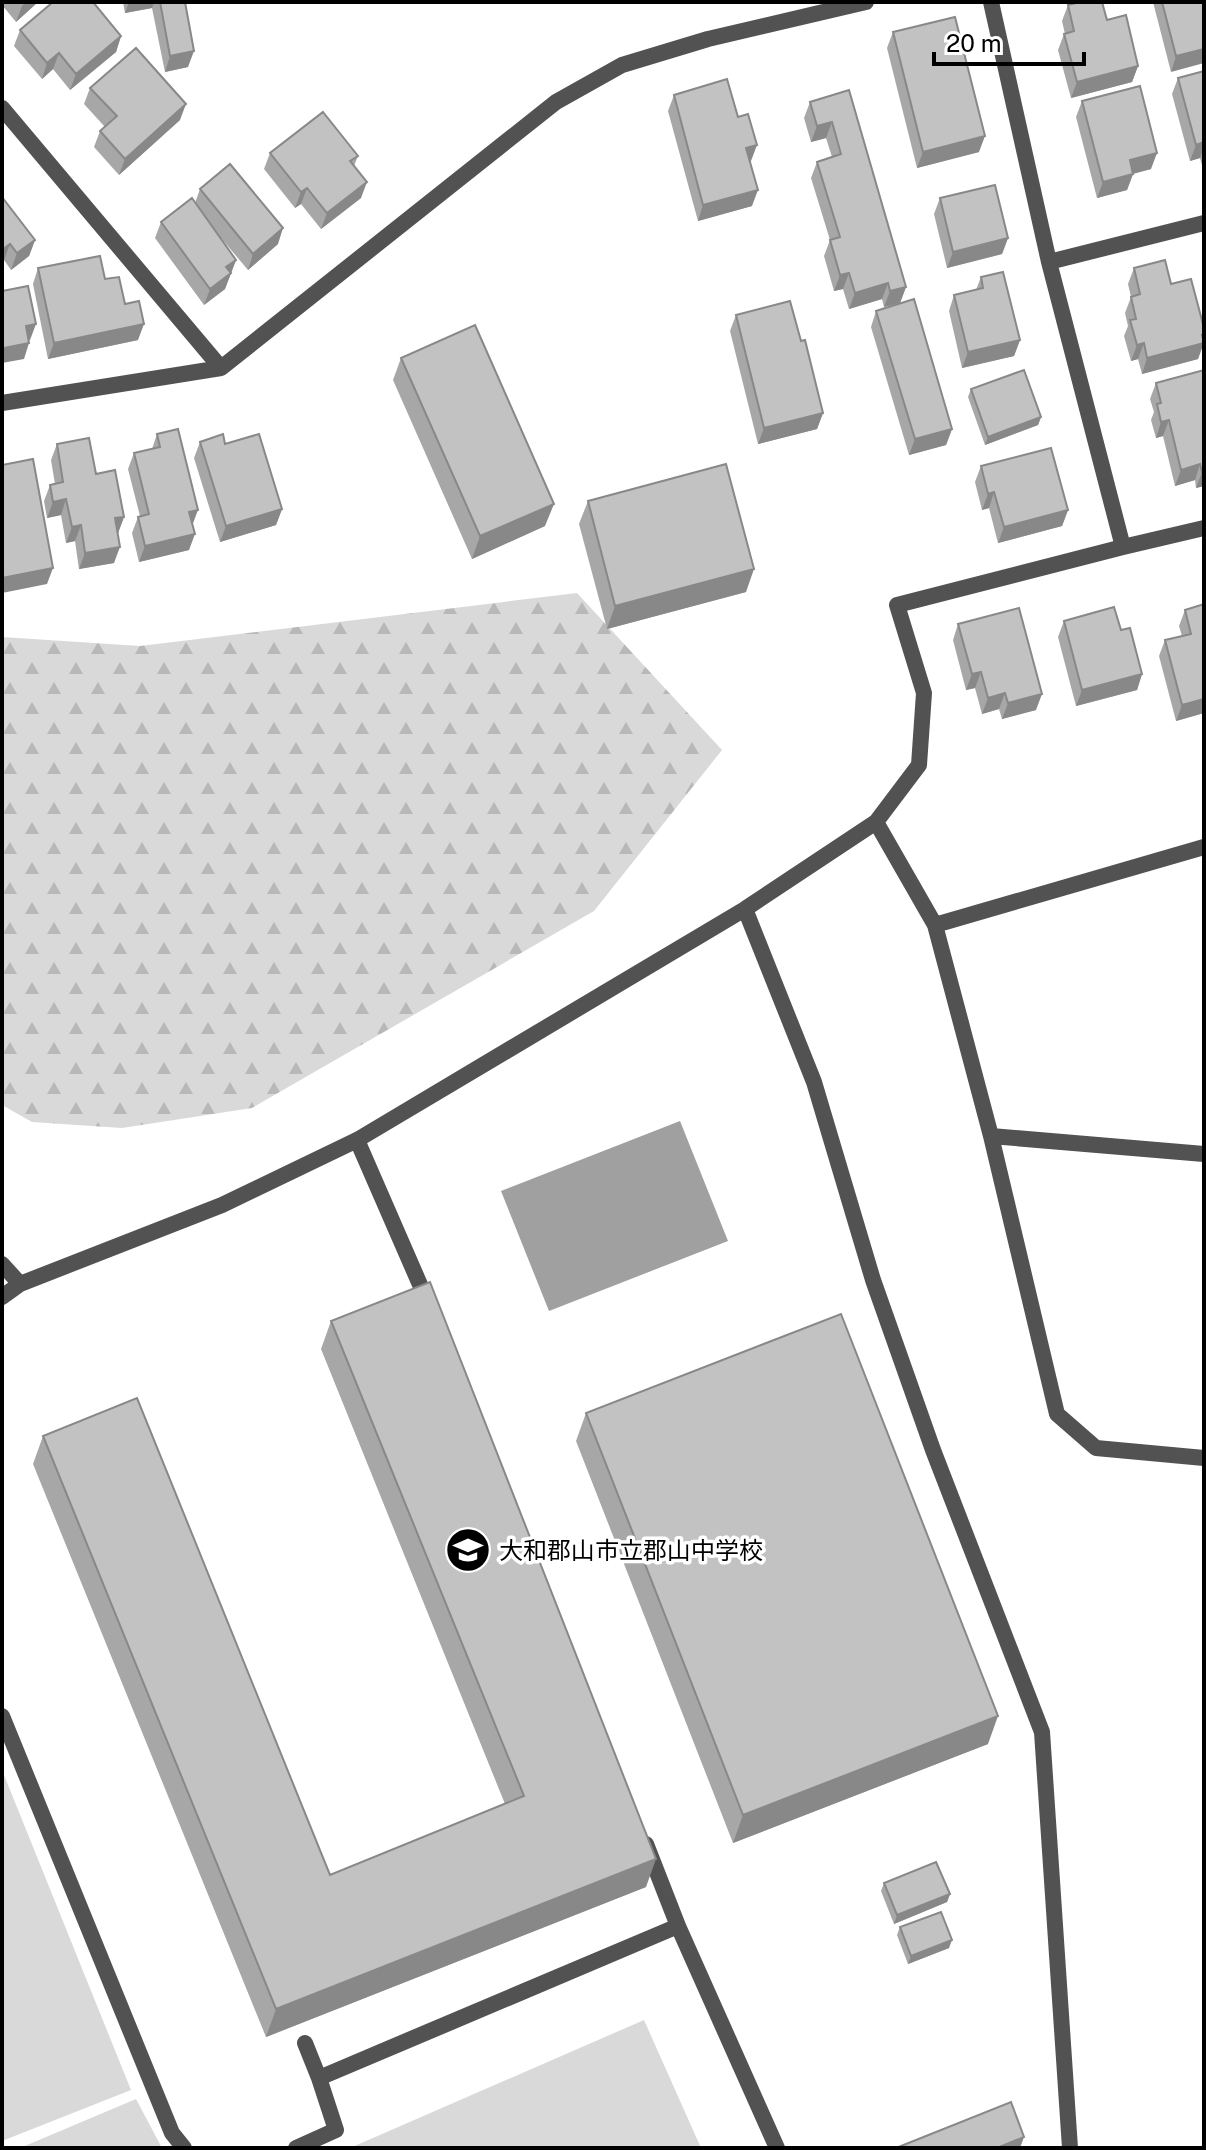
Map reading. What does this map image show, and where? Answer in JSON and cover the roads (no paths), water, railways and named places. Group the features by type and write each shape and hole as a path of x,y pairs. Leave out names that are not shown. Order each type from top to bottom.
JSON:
{"street":[{"path":"2,403 221,368 556,102 622,65 708,39 866,2"},
{"path":"991,2 1049,262 1123,547"},
{"path":"2,108 221,368"},
{"path":"1049,262 1204,223"},
{"path":"2,1297 20,1284 222,1205 357,1140 745,909 876,822 919,765 924,693 897,605 1204,528"},
{"path":"876,822 935,925 991,1136 1057,1414 1096,1448 1204,1458"},
{"path":"935,925 1204,847"},
{"path":"745,909 814,1082 873,1280 933,1450 1042,1732 1070,2148"},
{"path":"991,1136 1204,1154"},
{"path":"357,1140 433,1315"},
{"path":"2,1264 20,1284"},
{"path":"2,1716 172,2133 184,2148"},
{"path":"638,1824 678,1926 777,2148"},
{"path":"319,2078 678,1926"},
{"path":"296,2148 336,2130 305,2043"}],"place":[{"name":"大和郡山市立郡山中学校","path":"468,1550"}]}
